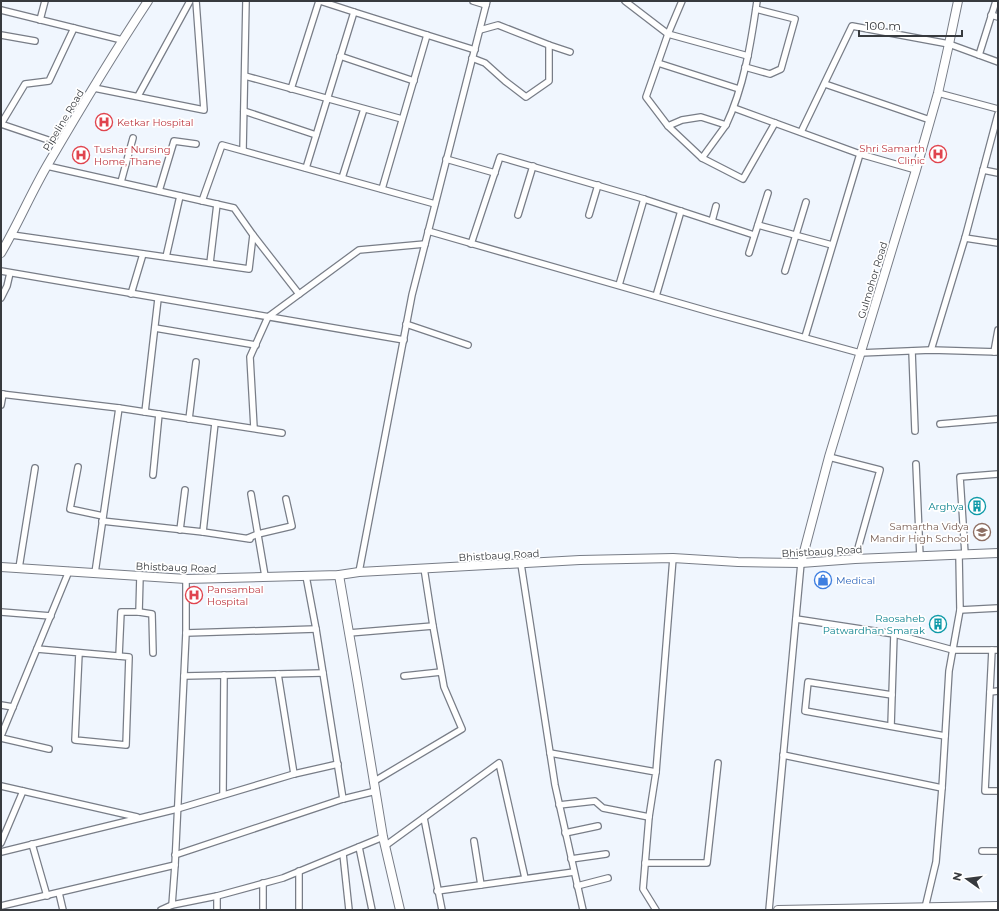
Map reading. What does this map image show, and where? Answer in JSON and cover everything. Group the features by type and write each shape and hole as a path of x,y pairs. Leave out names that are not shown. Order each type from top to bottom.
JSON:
{"street":[{"path":"40,20 45,1"},
{"name":"Pipeline Road","path":"1,253 47,166 122,40 148,1"},
{"path":"138,96 190,1"},
{"path":"94,88 204,110 196,1"},
{"path":"243,150 246,1"},
{"path":"291,89 319,1 475,50"},
{"path":"359,572 412,295 486,3 473,1"},
{"path":"625,1 668,34 748,56"},
{"path":"682,1 668,34 646,97 668,126 702,158 743,179 775,123"},
{"path":"702,158 726,125 734,108 752,39 757,1"},
{"path":"979,55 996,1"},
{"name":"Gulmohor Road","path":"801,563 829,457 916,170 938,92 949,44 956,2"},
{"path":"745,67 770,74 781,69 794,19 756,9"},
{"path":"1,10 122,40"},
{"path":"306,168 354,12"},
{"path":"991,15 998,17"},
{"path":"480,30 498,25 570,52"},
{"path":"801,132 852,26 949,44 998,62"},
{"path":"60,144 1,124 24,84 49,81 74,28"},
{"path":"1,35 35,41"},
{"path":"382,189 427,35"},
{"path":"472,58 485,63 526,97 549,81 549,45"},
{"path":"340,56 414,81"},
{"path":"658,63 739,89"},
{"path":"245,76 402,119"},
{"path":"825,84 930,120"},
{"path":"938,92 998,109"},
{"path":"734,108 860,154 916,170"},
{"path":"342,178 364,109"},
{"path":"244,111 316,135"},
{"path":"931,350 965,238 998,114"},
{"path":"668,126 682,120 701,117 726,125"},
{"path":"120,182 133,138"},
{"path":"159,191 174,141 196,144"},
{"path":"202,200 222,145 435,204"},
{"path":"805,337 860,154"},
{"path":"471,244 500,156 644,199 754,235"},
{"path":"446,159 494,173"},
{"path":"47,166 234,208 299,294"},
{"path":"518,215 533,166"},
{"path":"983,170 998,173"},
{"path":"589,215 598,185"},
{"path":"749,253 768,193"},
{"path":"166,257 180,196"},
{"path":"619,285 644,199"},
{"path":"785,271 806,202"},
{"path":"210,263 217,204"},
{"path":"712,221 716,206"},
{"path":"656,296 681,211"},
{"path":"758,225 832,246"},
{"path":"428,231 860,353 931,350 996,352 998,330"},
{"path":"12,234 249,268 253,235"},
{"path":"965,238 998,243"},
{"path":"254,428 250,357 268,317 359,250 425,244"},
{"path":"131,294 143,254"},
{"path":"1,271 404,340"},
{"path":"1,298 7,286 10,273"},
{"path":"145,412 158,298"},
{"path":"406,324 468,345"},
{"path":"155,328 256,344"},
{"path":"912,351 915,431"},
{"path":"189,419 196,362"},
{"path":"1,405 2,394 119,408 282,433"},
{"path":"95,573 119,408"},
{"path":"153,475 159,414"},
{"path":"940,424 998,419"},
{"path":"203,532 215,423"},
{"path":"829,457 880,470 855,559"},
{"path":"916,464 920,557"},
{"path":"78,467 70,509 103,518 180,530 248,538 258,537 292,526 286,500"},
{"path":"19,568 35,468"},
{"path":"925,908 936,862 950,671 960,610 962,555 960,477 998,474"},
{"path":"180,530 185,490"},
{"path":"251,494 265,576"},
{"name":"Bhistbaug Road","path":"1,567 186,579 338,575 359,572 580,560 673,558 738,562 801,563 855,559 998,553"},
{"path":"656,910 643,889 649,817 656,772 673,558"},
{"path":"769,910 801,563"},
{"path":"521,564 559,805 583,910"},
{"path":"373,782 462,729 444,687 424,568"},
{"path":"49,749 1,737 69,571"},
{"path":"338,575 383,837 400,910"},
{"path":"140,576 140,612"},
{"path":"306,576 343,799"},
{"path":"172,905 186,633 186,579"},
{"path":"960,610 998,608"},
{"path":"1,612 51,616"},
{"path":"119,656 121,612 140,612 152,614 153,653"},
{"path":"796,619 894,634 953,650 995,650 990,692 985,791 998,791"},
{"path":"349,633 433,626"},
{"path":"186,633 316,629"},
{"path":"891,726 894,634"},
{"path":"37,649 129,657 126,745 75,740 79,653"},
{"path":"404,676 441,672"},
{"path":"278,674 294,774"},
{"path":"184,676 322,674"},
{"path":"223,794 224,675"},
{"path":"892,695 808,682 805,711 946,736"},
{"path":"990,692 998,691"},
{"path":"1,705 13,707"},
{"path":"550,753 656,772"},
{"path":"783,755 942,788"},
{"path":"385,846 499,763 525,878"},
{"path":"645,863 707,863 718,763"},
{"path":"1,852 177,809 294,774 338,764"},
{"path":"1,786 138,818"},
{"path":"1,843 23,791"},
{"path":"175,855 343,799 376,791"},
{"path":"559,805 595,801 603,808 649,817"},
{"path":"424,818 442,910"},
{"path":"565,833 598,826"},
{"path":"161,910 172,905 217,896 263,883 299,871 383,837"},
{"path":"474,841 481,885"},
{"path":"32,844 47,896"},
{"path":"359,847 372,910"},
{"path":"982,851 998,851"},
{"path":"343,854 349,910"},
{"path":"571,859 606,854"},
{"path":"1,906 175,865"},
{"path":"299,871 299,910"},
{"path":"438,891 574,872"},
{"path":"577,886 608,878"},
{"path":"263,883 263,910"},
{"path":"59,893 63,910"},
{"path":"217,896 217,910"},
{"path":"778,910 998,906"}],"place":[{"name":"Ketkar Hospital","path":"104,122"},
{"name":"Shri Samarth Clinic","path":"938,154"},
{"name":"Tushar Nursing Home, Thane","path":"81,155"},
{"name":"Arghya","path":"977,506"},
{"name":"Samartha Vidya Mandir High School","path":"982,532"},
{"name":"Medical","path":"823,580"},
{"name":"Pansambal Hospital","path":"194,595"},
{"name":"Raosaheb Patwardhan Smarak","path":"938,624"}]}
